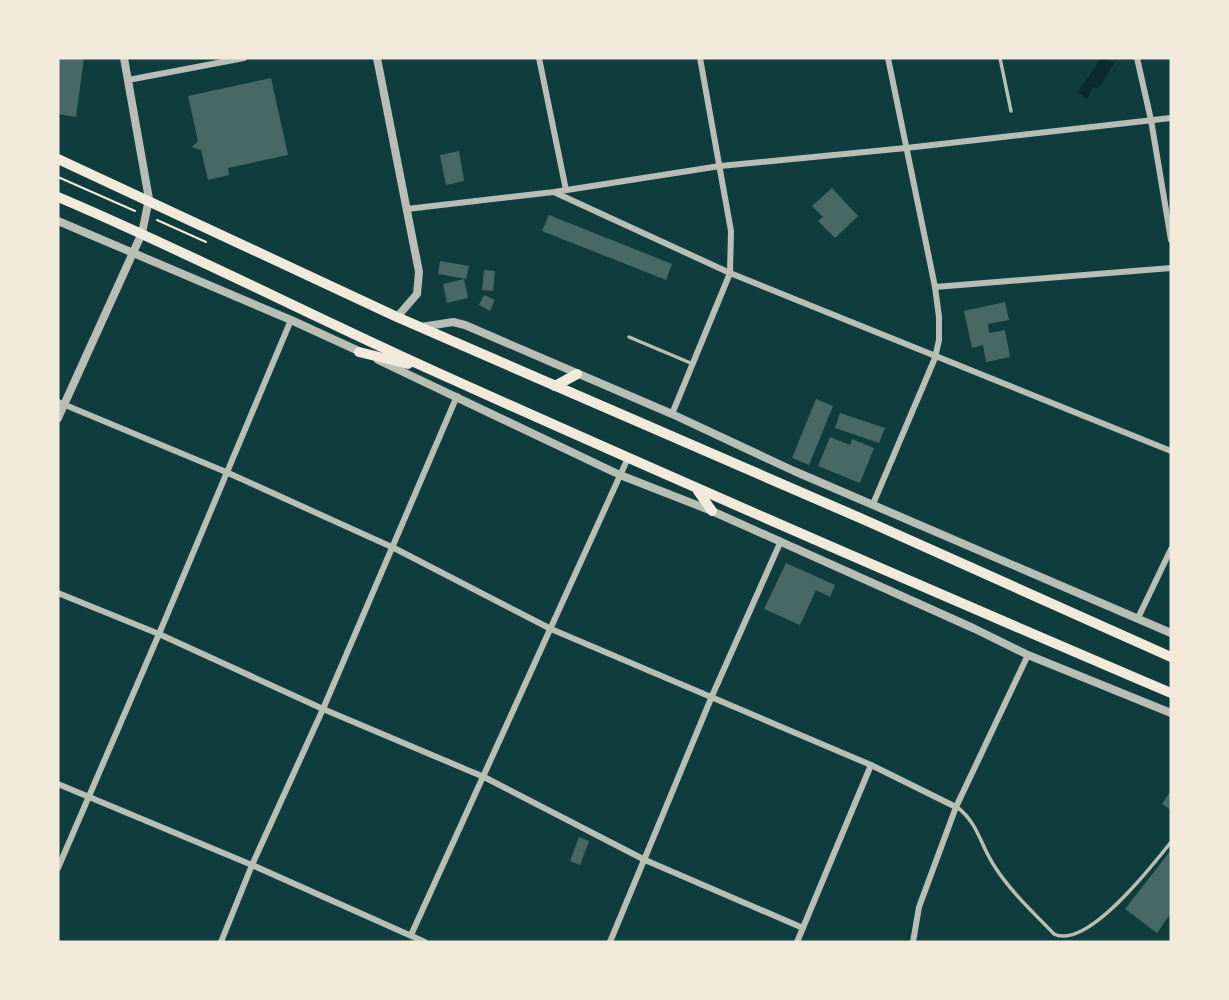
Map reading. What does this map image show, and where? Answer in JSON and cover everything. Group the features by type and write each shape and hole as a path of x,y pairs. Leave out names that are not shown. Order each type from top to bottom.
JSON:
{"highway":[{"path":"58,159 149,199 397,317 867,521 1171,657"},
{"path":"58,197 142,233 431,370 696,489 1171,692"},
{"path":"359,352 431,370"},
{"path":"555,386 577,374"},
{"path":"696,489 712,511"}],"street":[{"path":"58,418 60,404 142,233 149,199 124,58"},
{"path":"128,80 244,58"},
{"path":"377,58 418,260 419,283 415,298 397,317"},
{"path":"539,58 566,190"},
{"path":"672,414 730,273 731,231 700,58"},
{"path":"873,504 935,358 939,328 936,287 888,58"},
{"path":"1136,58 1151,120 1171,240"},
{"path":"407,209 554,192 720,166 1171,118"},
{"path":"554,192 730,273 1171,451"},
{"path":"58,221 291,320 620,475 712,511 1028,655 1171,713"},
{"path":"936,287 1171,268"},
{"path":"253,304 261,289"},
{"path":"58,868 291,320"},
{"path":"421,327 453,321 1171,633"},
{"path":"221,942 252,865 394,548 457,396"},
{"path":"60,404 226,472 394,548 551,629 871,765 957,807"},
{"path":"411,935 628,458"},
{"path":"610,942 712,696 780,543"},
{"path":"1138,618 1171,549"},
{"path":"58,593 159,634 323,709 484,776 645,860 803,928"},
{"path":"913,942 919,907 957,807 1028,655"},
{"path":"797,942 871,765"},
{"path":"58,784 252,865 425,942"}],"lane":[{"path":"1000,58 1011,111"},
{"path":"629,337 693,364"},
{"path":"973,628 980,612"},
{"path":"957,807 972,821 1004,881 1054,934 1062,938 1082,933 1100,919 1150,868 1171,842"}],"water":[{"path":"1101,58 1114,63 1099,88 1093,87 1087,99 1078,92"}],"building":[{"path":"58,58 84,58 76,117 58,114"},
{"path":"271,78 288,155 228,168 229,175 208,180 201,150 192,147 198,141 188,96"},
{"path":"459,151 464,181 446,185 440,155"},
{"path":"832,188 858,216 835,238 818,221 823,217 812,206"},
{"path":"549,215 672,264 666,280 542,231"},
{"path":"440,261 469,266 466,279 438,274"},
{"path":"484,270 495,271 493,291 482,290"},
{"path":"464,279 468,298 447,303 443,284"},
{"path":"484,295 495,300 490,311 479,305"},
{"path":"1005,302 1009,320 988,324 989,333 1005,330 1010,357 986,362 983,345 972,348 964,311"},
{"path":"816,399 833,406 809,465 792,458"},
{"path":"840,413 885,428 879,443 835,428"},
{"path":"830,437 850,445 852,439 874,448 860,483 818,466"},
{"path":"786,563 835,585 830,597 816,590 800,625 764,609"},
{"path":"1171,790 1171,810 1162,804"},
{"path":"579,837 589,841 580,865 570,861"},
{"path":"1171,850 1171,913 1157,933 1125,909"}]}
